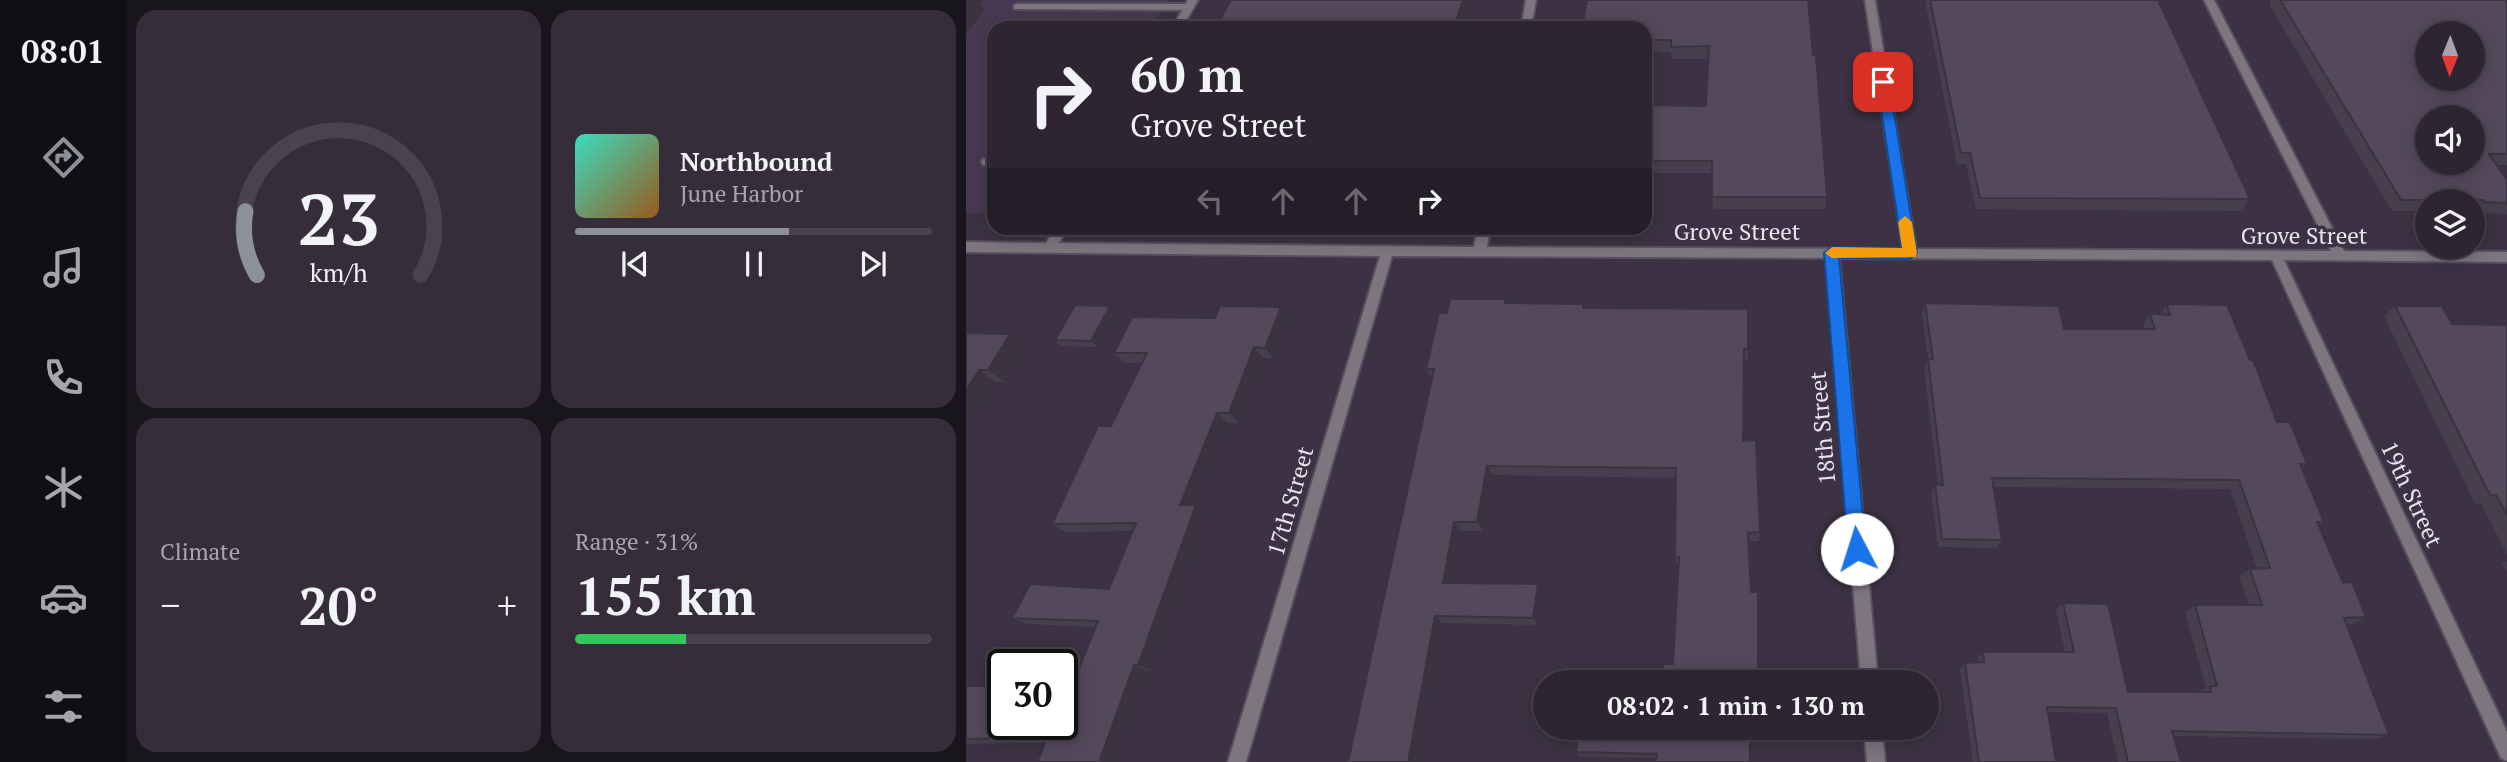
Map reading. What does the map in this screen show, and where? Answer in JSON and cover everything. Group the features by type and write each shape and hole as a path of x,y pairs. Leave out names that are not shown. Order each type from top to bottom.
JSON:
{"street":[{"path":"1527,21 1531,0"},
{"path":"1870,0 1910,253"},
{"path":"2209,0 2340,256"},
{"path":"1018,7 1095,8 1191,4"},
{"path":"1181,21 1191,4"},
{"path":"1050,248 1057,235"},
{"path":"1480,251 1483,235"},
{"name":"Grove Street","path":"966,247 1387,252 2507,257"},
{"name":"17th Street","path":"1237,762 1387,252"},
{"name":"18th Street","path":"1832,253 1868,670"},
{"name":"19th Street","path":"2276,256 2507,752"},
{"path":"1874,740 1875,762"}],"shaded area":[{"path":"966,0 1168,0 1155,21 987,21 987,213 966,213"}],"building":[{"path":"1231,0 1463,0 1456,21 1219,21"},
{"path":"1587,0 1808,0 1813,55 1816,55 1827,197 1712,197 1712,161 1652,161 1652,105 1706,106 1709,46 1671,47 1671,40 1652,40 1652,21 1583,21"},
{"path":"1930,0 2158,0 2250,199 1980,198 1970,153 1961,153"},
{"path":"2280,0 2507,0 2507,154 2489,154 2507,180 2507,203 2485,202 2485,189 2415,189 2415,200 2401,200"},
{"path":"1450,299 1506,299 1505,303 1583,304 1583,308 1748,309 1748,349 1744,349 1743,441 1756,440 1760,532 1748,533 1751,592 1758,592 1758,670 1663,670 1663,664 1673,664 1679,557 1675,557 1676,468 1487,466 1477,522 1454,522 1443,583 1538,584 1533,618 1435,616 1408,762 1348,762 1434,369 1426,369 1439,313 1447,313"},
{"path":"1925,303 2059,306 2064,329 2155,329 2150,314 2170,315 2166,304 2227,305 2250,360 2253,360 2277,422 2290,422 2307,464 2300,464 2324,522 2317,522 2343,583 2352,582 2366,617 2344,618 2389,735 2172,731 2181,762 2128,762 2116,708 2047,707 2056,762 1979,762 1965,663 1984,662 1983,652 2074,652 2063,603 2108,604 2128,692 2211,692 2210,686 2217,686 2195,605 2262,605 2250,569 2270,568 2239,480 1992,478 2002,540 1942,539 1935,484 1943,485 1928,359 1933,359"},
{"path":"1075,305 1110,306 1091,341 1055,340"},
{"path":"1220,306 1281,307 1265,348 1254,347 1229,413 1217,413 1180,505 1196,505 1138,665 1134,665 1099,762 1037,762 1046,740 1078,740 1078,671 1098,621 1012,618 1030,584 1109,589 1136,523 1052,524 1098,426 1111,426 1147,353 1114,353 1132,317 1215,318"},
{"path":"2395,306 2442,306 2452,324 2507,325 2507,515 2496,495 2490,495"},
{"path":"966,333 1010,334 988,370 979,370 966,391"},
{"path":"966,686 987,686 987,739 966,739"},
{"path":"1578,740 1750,740 1750,762 1656,762 1657,754 1576,752"}],"slow traffic":[{"path":"1832,253 1910,253 1905,222"}],"route":[{"path":"1857,549 1832,253 1910,253 1883,82"}]}
